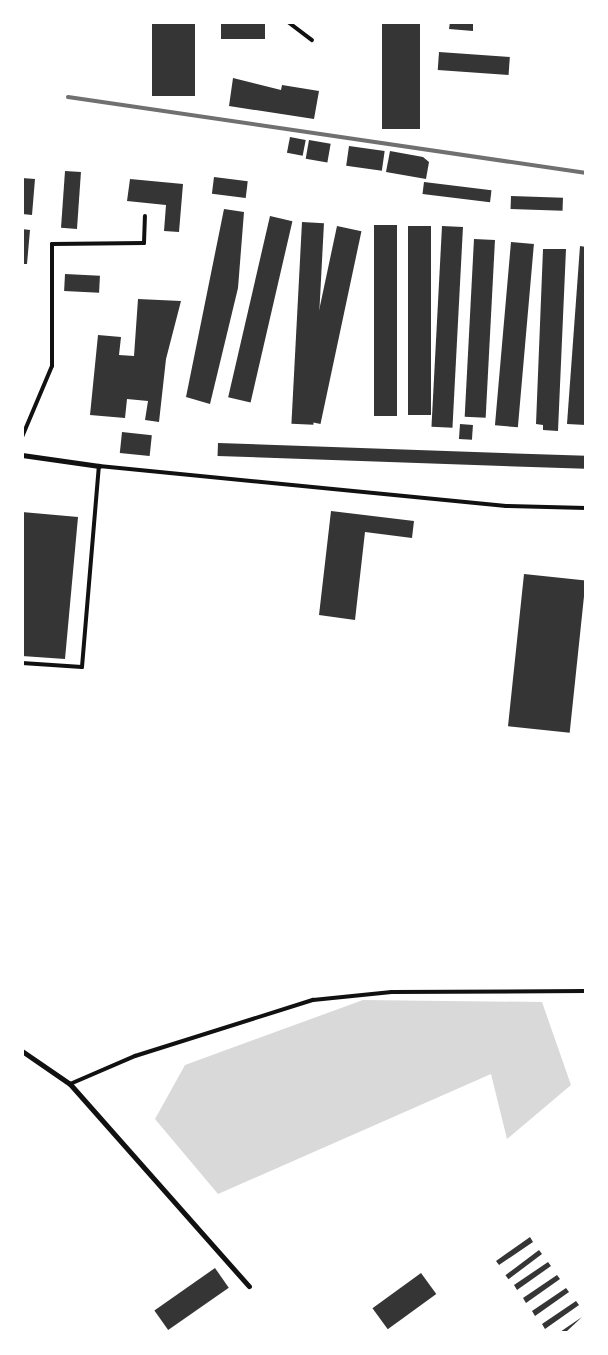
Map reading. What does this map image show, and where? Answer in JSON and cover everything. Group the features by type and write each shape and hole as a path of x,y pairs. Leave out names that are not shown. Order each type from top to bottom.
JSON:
{"street":[{"path":"22,456 99,466"},
{"path":"22,1051 70,1084 249,1286"}],"lane":[{"path":"288,22 312,40"},
{"path":"22,437 52,366 52,244 144,243 145,216"},
{"path":"22,663 82,667 99,466 486,504 586,508"},
{"path":"70,1084 135,1056 314,1000 392,992 586,991"}],"shaded area":[{"path":"363,1000 542,1002 571,1085 507,1139 491,1074 218,1194 155,1119 185,1065"}],"building":[{"path":"152,22 195,22 195,96 152,96"},
{"path":"221,22 265,22 265,39 221,39"},
{"path":"382,22 420,22 420,129 382,129"},
{"path":"450,22 473,22 473,31 449,29"},
{"path":"439,52 510,57 509,75 438,70"},
{"path":"233,78 281,90 282,85 319,91 314,119 229,106"},
{"path":"290,137 306,140 303,156 287,153"},
{"path":"309,140 331,144 327,163 306,159"},
{"path":"349,146 385,151 382,171 346,166"},
{"path":"390,151 423,157 429,162 426,179 386,172"},
{"path":"65,171 81,172 77,229 61,228"},
{"path":"214,177 248,181 246,198 212,194"},
{"path":"22,178 35,179 32,215 22,214"},
{"path":"130,179 183,184 179,232 164,231 166,205 127,201"},
{"path":"424,182 491,190 490,202 423,194"},
{"path":"511,196 563,198 563,211 511,209"},
{"path":"224,209 244,212 238,288 210,404 186,397"},
{"path":"270,216 292,221 251,402 228,397"},
{"path":"302,222 324,223 313,425 291,424"},
{"path":"374,225 397,225 397,416 374,416"},
{"path":"337,226 361,231 320,424 296,419"},
{"path":"408,226 431,226 431,415 408,415"},
{"path":"442,226 463,227 452,428 431,427"},
{"path":"22,229 30,230 27,264 22,264"},
{"path":"474,239 495,240 486,418 465,417"},
{"path":"511,242 534,244 518,427 495,425"},
{"path":"580,246 586,247 586,425 567,424"},
{"path":"543,249 566,249 558,431 543,430 543,425 536,424"},
{"path":"65,274 100,276 99,293 64,291"},
{"path":"138,299 181,301 166,359 159,422 145,420 148,401 127,399 125,418 90,415 98,335 121,337 119,355 134,356"},
{"path":"460,424 473,425 472,440 459,439"},
{"path":"122,432 152,435 150,456 120,453"},
{"path":"218,443 586,456 585,469 218,456"},
{"path":"331,511 414,521 412,538 365,532 355,620 319,615"},
{"path":"22,512 78,517 65,659 22,656"},
{"path":"524,574 586,580 570,733 508,726"},
{"path":"530,1237 533,1242 499,1265 496,1261"},
{"path":"539,1250 542,1254 508,1279 505,1275"},
{"path":"548,1262 551,1266 517,1290 514,1285"},
{"path":"215,1268 229,1288 168,1330 154,1310"},
{"path":"421,1273 436,1294 388,1329 372,1308"},
{"path":"557,1275 560,1279 526,1303 523,1298"},
{"path":"566,1288 569,1292 535,1316 532,1311"},
{"path":"576,1301 579,1305 545,1329 542,1324"},
{"path":"582,1317 566,1332 560,1332"}],"railway":[{"path":"68,97 586,173"}]}
